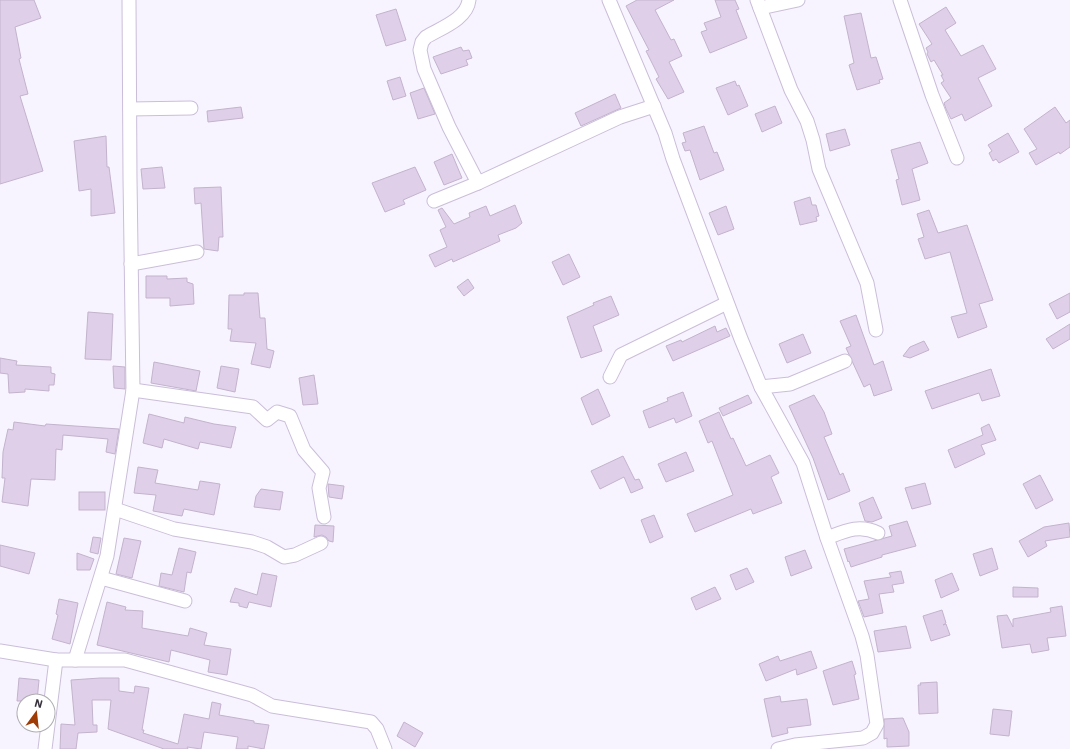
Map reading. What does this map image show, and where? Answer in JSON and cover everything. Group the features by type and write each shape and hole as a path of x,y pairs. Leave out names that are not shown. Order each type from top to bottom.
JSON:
{"street":[{"path":"75,660 101,578 115,510 134,390 131,264 130,0"},
{"path":"470,0 466,11 458,19 426,37 422,42 420,50 424,69 449,126 478,183"},
{"path":"609,0 654,106 727,303 761,387 803,463 867,655 877,724 872,733 863,738 795,745 778,749"},
{"path":"798,0 758,4 790,90 807,121 814,140 820,169 867,283 876,330"},
{"path":"900,0 932,95 957,158"},
{"path":"434,201 478,183 620,117 654,106"},
{"path":"130,110 191,108"},
{"path":"131,264 197,252"},
{"path":"610,377 621,355 727,303"},
{"path":"761,387 790,384 845,361"},
{"path":"134,390 253,407 266,420 277,412 290,416 304,450 323,472 319,488 324,517"},
{"path":"115,510 174,529 252,542 267,547 284,557 296,555 321,543"},
{"path":"827,538 850,529 859,528 878,533"},
{"path":"101,578 185,601"},
{"path":"0,652 56,660 125,660 252,695 272,706 372,722 377,729 385,749"},
{"path":"45,749 56,660"}],"building":[{"path":"0,0 34,0 41,18 15,27 21,58 19,59 28,94 20,96 43,171 0,184"},
{"path":"637,0 674,0 655,10 671,40 674,39 682,56 669,62 684,92 668,99 656,79 659,77 646,51 649,50 626,6"},
{"path":"715,0 735,0 739,9 736,10 747,38 710,53 701,32 707,30 704,23 721,17"},
{"path":"946,7 956,23 945,30 961,56 983,45 996,69 978,78 992,106 965,121 962,114 951,119 946,109 944,103 951,98 941,83 944,81 941,75 943,75 934,60 931,62 927,54 928,52 926,48 932,44 919,24"},
{"path":"396,9 406,40 386,46 376,15"},
{"path":"861,13 871,58 876,57 883,79 879,80 880,83 857,90 849,65 854,63 844,16"},
{"path":"461,47 463,51 469,50 472,58 466,60 468,65 441,74 433,57"},
{"path":"400,77 406,96 393,100 387,81"},
{"path":"735,81 737,86 739,85 748,106 728,115 716,88"},
{"path":"424,88 435,114 418,119 410,93"},
{"path":"615,94 621,108 581,126 575,113"},
{"path":"775,106 782,123 762,132 755,114"},
{"path":"241,107 243,118 208,122 207,111"},
{"path":"1055,107 1066,123 1070,120 1070,147 1060,154 1059,152 1036,165 1029,153 1037,149 1024,129"},
{"path":"704,126 714,153 717,152 724,170 700,180 690,150 685,151 682,143 686,142 683,133"},
{"path":"845,129 850,145 830,151 826,134"},
{"path":"1008,133 1019,152 999,163 996,159 993,161 989,153 992,151 988,145"},
{"path":"106,136 107,167 109,167 115,213 91,216 91,189 79,191 74,141"},
{"path":"920,142 928,163 912,169 920,200 902,205 896,180 899,179 891,150"},
{"path":"452,154 462,178 444,185 434,162"},
{"path":"162,167 165,188 143,189 141,169"},
{"path":"415,167 426,190 403,200 405,204 385,212 372,183"},
{"path":"221,187 223,237 219,237 218,251 204,249 201,203 195,204 194,188"},
{"path":"810,197 812,205 816,205 819,216 816,217 817,221 800,225 794,202"},
{"path":"515,205 522,223 516,228 498,235 500,241 453,262 452,259 435,267 429,255 447,247 440,230 446,227 438,210 442,208 454,224 470,217 469,213 486,206 490,216"},
{"path":"726,206 734,229 718,235 709,213"},
{"path":"929,210 938,233 967,225 993,300 979,304 987,327 958,338 951,317 967,313 950,252 925,259 918,239 924,237 917,214"},
{"path":"569,254 580,277 563,285 552,262"},
{"path":"146,276 167,276 167,279 187,278 187,282 193,284 194,304 170,306 170,298 146,298"},
{"path":"468,279 474,288 464,296 457,287"},
{"path":"244,293 258,293 260,318 265,318 267,349 274,351 270,368 251,364 256,343 230,341 232,329 228,329 229,295 244,295"},
{"path":"1070,293 1070,312 1057,319 1049,304"},
{"path":"611,296 619,315 593,326 602,351 581,358 567,317 594,305 593,303"},
{"path":"88,312 113,314 111,360 85,359"},
{"path":"856,315 874,365 883,361 892,390 874,396 870,384 864,387 846,348 851,346 840,321"},
{"path":"1070,324 1070,339 1053,349 1046,339"},
{"path":"715,326 717,332 726,328 730,336 673,361 666,346 681,340 682,342"},
{"path":"803,334 811,353 787,363 779,344"},
{"path":"924,341 929,350 910,358 903,356 910,347"},
{"path":"0,358 17,361 16,365 51,367 51,373 55,374 54,385 49,385 49,391 25,389 25,392 9,393 8,374 0,373"},
{"path":"154,362 200,371 196,391 151,383"},
{"path":"113,366 125,367 125,389 114,388"},
{"path":"221,366 239,369 235,392 217,388"},
{"path":"991,369 1000,396 982,401 979,393 932,409 925,391"},
{"path":"314,375 318,404 303,405 299,378"},
{"path":"598,389 610,416 592,425 581,398"},
{"path":"683,392 692,416 676,423 674,418 649,428 643,411 668,401 667,398"},
{"path":"748,395 752,403 723,416 719,408"},
{"path":"814,395 824,412 832,434 824,437 840,475 843,473 850,491 828,500 813,458 789,406"},
{"path":"719,412 731,439 733,438 746,466 770,455 779,473 771,477 782,503 753,514 751,509 695,532 687,514 733,495 712,441 708,443 699,421"},
{"path":"149,414 184,423 185,417 214,424 236,427 231,448 200,442 198,449 164,439 162,448 143,443"},
{"path":"14,422 45,426 46,424 119,429 115,454 106,452 108,439 63,435 62,450 56,449 55,480 31,479 28,506 2,502 5,478 2,478 3,452 8,429 13,430"},
{"path":"989,424 996,440 981,445 985,454 955,468 948,450 983,435 981,428"},
{"path":"686,452 694,471 666,482 658,464"},
{"path":"623,456 635,480 639,479 643,488 631,493 624,477 600,489 591,471"},
{"path":"138,467 158,470 155,483 198,490 200,481 220,484 214,515 184,509 182,516 153,511 156,495 134,493"},
{"path":"1040,475 1053,500 1036,509 1023,484"},
{"path":"925,483 931,504 912,509 905,488"},
{"path":"328,484 344,486 342,499 329,497"},
{"path":"261,489 283,492 280,510 254,507 256,496"},
{"path":"79,492 105,492 105,510 79,510"},
{"path":"873,497 882,518 872,522 865,521 859,503"},
{"path":"654,515 663,537 650,543 641,520"},
{"path":"907,521 916,546 882,555 882,557 851,567 844,549 892,536 889,526"},
{"path":"1069,523 1070,537 1045,541 1047,546 1028,557 1019,541 1044,527"},
{"path":"315,525 334,526 333,542 329,541 322,535 314,537"},
{"path":"93,537 101,538 98,554 90,552"},
{"path":"124,538 141,541 132,578 116,574"},
{"path":"0,545 35,553 29,574 0,566"},
{"path":"179,548 196,552 191,573 187,572 184,592 159,586 161,573 172,575"},
{"path":"992,548 998,569 980,576 973,554"},
{"path":"805,550 812,568 791,576 785,557"},
{"path":"77,553 94,559 90,570 77,570"},
{"path":"747,568 754,582 736,590 730,575"},
{"path":"901,571 904,583 892,585 894,592 879,594 883,613 864,617 858,601 869,599 864,581 891,577 889,573"},
{"path":"262,573 277,576 271,607 249,602 247,608 239,606 239,603 230,602 235,588 257,595"},
{"path":"952,573 959,590 941,598 935,580"},
{"path":"715,587 721,599 696,610 691,598"},
{"path":"1013,587 1038,588 1038,597 1013,597"},
{"path":"59,599 78,603 70,644 52,639 58,615 56,614"},
{"path":"107,602 126,607 125,610 143,611 142,628 188,636 190,628 207,633 204,645 231,649 227,675 208,672 210,660 171,650 169,662 97,645"},
{"path":"1062,606 1066,636 1047,638 1049,650 1032,653 1030,644 1002,648 997,616 1007,615 1013,627 1013,619 1051,612 1050,608"},
{"path":"942,610 946,623 943,625 946,624 950,635 931,641 923,616"},
{"path":"906,626 911,648 878,652 874,631"},
{"path":"811,651 817,668 797,675 796,669 766,681 759,664 778,656 780,661"},
{"path":"852,661 856,674 854,675 859,699 833,705 823,671"},
{"path":"19,678 39,680 38,693 18,693"},
{"path":"119,678 119,691 134,693 135,686 149,688 142,730 144,730 143,733 178,744 184,714 209,719 212,702 221,704 219,715 269,725 264,749 248,746 248,749 236,749 238,737 204,732 201,749 187,747 188,749 164,749 108,729 111,700 92,700 93,725 97,725 97,732 78,733 76,749 60,749 61,724 75,725 71,680"},
{"path":"937,682 938,713 919,714 918,685 921,685 920,683"},
{"path":"780,696 781,702 807,699 811,725 787,728 788,733 772,737 764,699"},
{"path":"993,709 1012,711 1009,736 990,734"},
{"path":"903,718 909,732 909,746 887,747 887,738 884,739 884,719"},
{"path":"404,722 423,733 415,747 397,736"}]}
